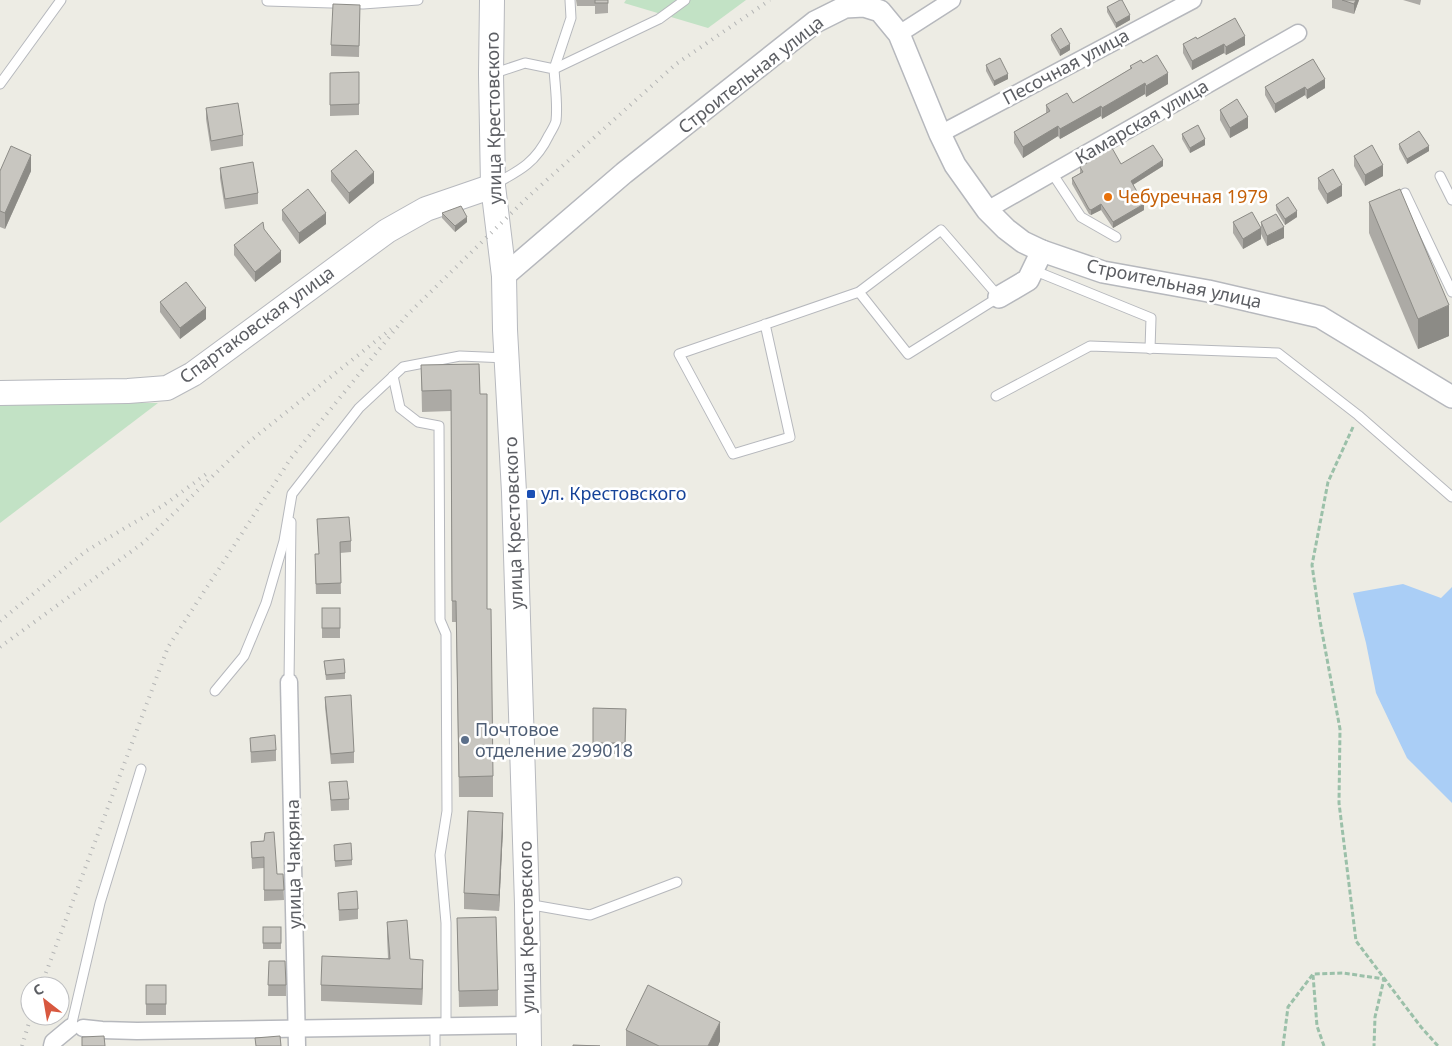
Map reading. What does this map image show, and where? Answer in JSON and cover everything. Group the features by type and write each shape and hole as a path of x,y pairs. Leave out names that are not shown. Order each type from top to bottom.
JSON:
{"main road":[{"name":"улица Крестовского","path":"492,0 493,186 504,276 514,492 527,904 529,1035"},
{"name":"Спартаковская улица","path":"0,393 128,391 167,388 193,374 387,231 426,209 493,186"}],"street":[{"path":"899,34 952,0"},
{"name":"Песочная улица","path":"940,134 1193,0"},
{"name":"Строительная улица","path":"504,276 624,173 815,22 845,7 864,6 880,12 899,34 940,134 955,165 987,210 1017,237 1042,251 1103,272 1208,291 1320,317 1452,397"},
{"name":"Камарская улица","path":"987,210 1298,33"},
{"path":"999,297 1028,280 1042,251"},
{"name":"улица Чакряна","path":"289,682 298,1046"},
{"path":"52,1046 53,1042 77,1028 102,1030 137,1038 298,1028 440,1026 529,1035"}],"lane":[{"path":"0,84 61,0"},
{"path":"268,2 363,4 418,0"},
{"path":"493,186 525,168 537,157 556,122 554,69 571,18 570,0"},
{"path":"491,74 525,63 554,69 659,19 686,0"},
{"path":"1052,173 1081,217 1116,237"},
{"path":"1440,176 1452,200"},
{"path":"1405,193 1452,292"},
{"path":"766,324 790,437 733,454 679,354 766,324 859,292 941,230 999,297 908,354 859,292"},
{"path":"1033,270 1152,318 1150,349"},
{"path":"996,396 1090,346 1278,353 1358,415 1452,497"},
{"path":"215,691 244,656 266,603 284,541 292,494 359,408 402,367 460,356 507,358"},
{"path":"393,376 400,408 418,422 439,426 440,620 446,634 447,811 440,855 446,923 440,1026 435,1046"},
{"path":"289,682 292,494"},
{"path":"77,1028 100,903 141,769"},
{"path":"527,904 590,915 678,882"}],"path":[{"path":"1358,415 1328,482 1312,565 1320,621 1340,729 1339,804 1356,941 1421,1027 1438,1046"},
{"path":"1312,974 1343,973 1384,978"},
{"path":"1283,1046 1288,1008 1312,974"},
{"path":"1312,974 1318,1026 1324,1046"},
{"path":"1374,1046 1375,1016 1384,978"}],"green space":[{"path":"626,0 746,0 708,28 624,3"},
{"path":"0,403 158,403 0,523"}],"water":[{"path":"1403,584 1441,598 1452,587 1452,803 1407,758 1376,693 1353,593"}],"building":[{"path":"595,0 608,0 608,3 595,3"},
{"path":"1122,0 1130,15 1116,23 1107,7"},
{"path":"1342,0 1356,0 1354,4"},
{"path":"333,4 360,5 359,46 331,45"},
{"path":"1235,18 1245,36 1226,47 1224,44 1192,61 1183,44 1196,37 1197,39"},
{"path":"1061,28 1070,44 1060,50 1051,35"},
{"path":"1157,55 1168,73 1146,86 1145,83 1102,108 1101,106 1060,129 1058,126 1023,147 1014,132 1050,111 1046,105 1067,93 1073,103 1132,68 1130,66 1141,60 1143,63"},
{"path":"1000,58 1008,74 994,81 986,65"},
{"path":"1313,59 1325,79 1307,90 1305,87 1275,104 1265,87"},
{"path":"359,72 359,104 330,105 330,73"},
{"path":"1237,99 1248,117 1230,128 1220,110"},
{"path":"238,103 243,135 211,141 206,108"},
{"path":"1198,125 1205,139 1190,148 1182,134"},
{"path":"1419,131 1429,146 1407,159 1399,144"},
{"name":"Чебуречная 1979","path":"1153,145 1163,160 1131,181 1144,204 1113,222 1101,204 1091,210 1089,209 1072,178 1083,172 1080,167 1112,148 1121,164"},
{"path":"1372,145 1383,165 1365,175 1354,156"},
{"path":"11,146 31,155 5,213 0,211 0,171"},
{"path":"356,150 374,172 349,193 331,171"},
{"path":"253,162 258,193 225,199 220,168"},
{"path":"1333,169 1342,185 1327,194 1318,178"},
{"path":"308,189 326,213 299,233 282,210"},
{"path":"1400,189 1449,305 1418,319 1369,202"},
{"path":"1288,197 1297,211 1285,219 1276,205"},
{"path":"461,206 467,217 455,226 442,213"},
{"path":"1252,212 1261,228 1243,239 1233,222"},
{"path":"1276,214 1284,227 1267,236 1261,222"},
{"path":"263,222 264,229 281,251 255,272 234,245"},
{"path":"186,282 206,308 180,328 160,302"},
{"path":"479,364 480,394 487,394 487,609 491,609 493,776 459,777 456,601 452,601 451,390 422,391 421,365"},
{"path":"349,517 351,541 340,542 341,583 316,584 315,554 319,554 317,519"},
{"path":"322,608 340,608 340,628 322,628"},
{"path":"344,659 345,673 326,675 324,661"},
{"path":"351,695 354,752 331,754 325,697"},
{"path":"593,708 626,709 625,743 593,743"},
{"path":"275,735 276,750 251,752 250,738"},
{"path":"347,781 349,799 331,800 329,782"},
{"path":"468,811 503,813 499,895 464,893"},
{"path":"274,832 277,874 283,874 284,890 264,890 264,857 252,858 251,842 264,841 265,833"},
{"path":"351,843 352,860 335,861 334,845"},
{"path":"357,891 358,909 339,910 338,893"},
{"path":"496,917 498,990 459,991 457,918"},
{"path":"407,920 410,959 423,960 422,989 321,985 322,956 390,959 387,922"},
{"path":"263,927 281,927 281,943 263,943"},
{"path":"269,961 285,961 286,985 268,985"},
{"path":"146,985 166,985 166,1004 146,1004"},
{"path":"648,985 720,1022 708,1046 659,1046 626,1030"},
{"path":"104,1036 105,1046 82,1046 82,1037"},
{"path":"280,1036 281,1046 256,1046 255,1038"}],"railway":[{"path":"45,976 168,647 291,458 407,315 529,196 676,64 770,0"},
{"path":"0,647 143,543 245,445 391,329"},
{"path":"0,621 86,551 164,505 209,472"},
{"path":"22,1046 28,1026"}],"place":[{"name":"Чебуречная 1979","path":"1108,197"},
{"name":"ул. Крестовского","path":"531,494"},
{"name":"Почтовое отделение 299018","path":"465,740"}]}
